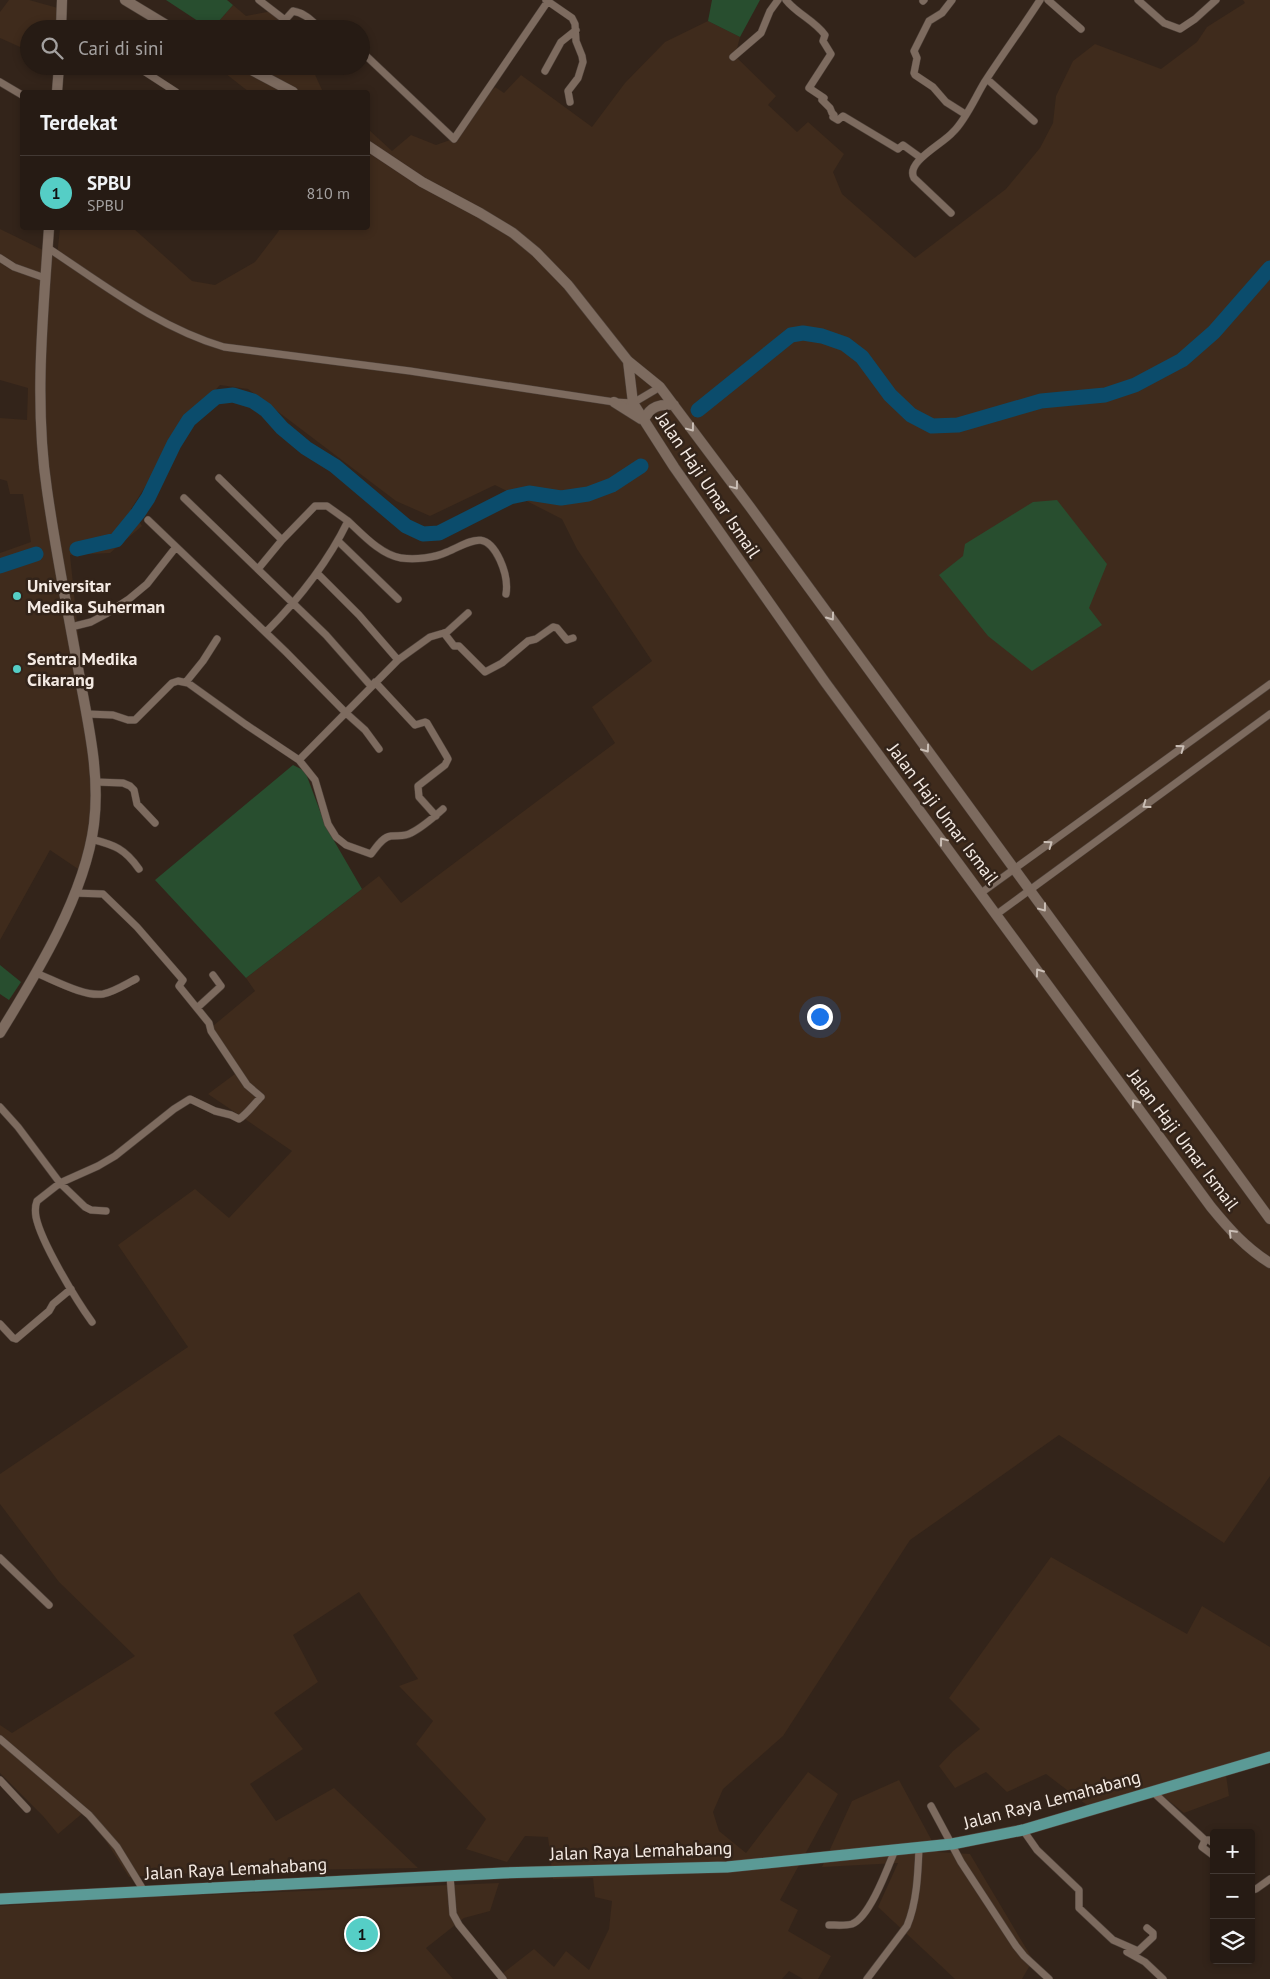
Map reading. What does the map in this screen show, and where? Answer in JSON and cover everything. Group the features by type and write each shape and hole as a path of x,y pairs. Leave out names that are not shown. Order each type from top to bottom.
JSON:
{"main road":[{"path":"61,20 62,0"},
{"path":"125,0 158,20"},
{"path":"57,90 58,75"},
{"path":"261,75 289,90"},
{"name":"Jalan Haji Umar Ismail","path":"370,147 422,182 513,233 536,252 568,285 628,361 660,387 1270,1219"},
{"path":"0,1033 54,939 74,893 85,864 91,840 95,808 96,782 87,714 45,478 40,410 49,230"},
{"name":"Jalan Haji Umar Ismail","path":"628,361 633,403 674,467 825,682 1211,1207 1231,1232 1255,1253 1270,1263"},
{"path":"614,402 632,412 647,424 653,408 663,404 675,407"},
{"name":"Jalan Raya Lemahabang","path":"0,1900 450,1876 727,1867 919,1848 952,1844 1023,1830 1270,1756"}],"street":[{"path":"259,0 284,20 293,11 302,13 310,20"},
{"path":"733,57 761,33 770,11 778,0"},
{"path":"786,0 818,25 825,35 823,41 831,54 808,88 824,98 822,100 830,108 834,115 833,117 838,120 843,116 898,149 903,145 921,158"},
{"path":"952,0 942,13 934,17 925,27 924,35 914,51 917,58 914,73 936,89 946,102 965,114"},
{"path":"951,213 912,175 913,166 954,132 986,80 1040,0"},
{"path":"1048,0 1081,29"},
{"path":"1138,0 1164,23 1180,28 1195,19 1216,0"},
{"path":"370,60 454,139 547,1 572,18 575,24 576,41 582,56 582,62 578,78 568,92 570,102"},
{"path":"545,71 561,42 576,30"},
{"path":"150,75 173,90"},
{"path":"986,80 1034,121"},
{"path":"0,82 20,94"},
{"path":"48,248 172,328 202,340 224,346 419,372 614,402 633,403 660,387"},
{"path":"0,258 14,267 46,278"},
{"path":"219,478 282,540"},
{"path":"184,498 335,644 415,725 427,723 448,759 445,765 418,786 419,797 436,816"},
{"path":"258,569 314,506 327,506 386,553 403,559 436,556 472,540 483,540 495,549 502,564 506,580 506,594"},
{"path":"148,520 266,632 365,730 379,748"},
{"path":"266,632 294,604 317,573 338,541 348,521"},
{"path":"338,541 398,599"},
{"path":"71,627 91,622 129,599 150,581 154,572 176,548"},
{"path":"317,573 359,614 398,660"},
{"path":"299,760 398,660 430,637 444,633 468,613"},
{"path":"444,633 454,646 459,646 485,672 502,662 528,641 536,639 553,627 557,628 568,640 573,638"},
{"path":"186,682 203,661 217,639"},
{"path":"87,714 113,715 128,720 135,720 172,683 178,681 186,682 299,760 315,780 331,831 340,841 371,854 386,838 393,836 402,837 410,834 444,810"},
{"path":"981,893 1270,684"},
{"path":"997,914 1270,714"},
{"path":"96,782 123,783 130,786 134,790 137,804 155,822"},
{"path":"91,840 114,846 124,851 139,869"},
{"path":"74,893 100,893 109,898 159,951 183,980 179,986 208,1022 211,1031 247,1085 261,1097 239,1119 215,1111 190,1099 174,1109 115,1156 60,1183 37,1202 35,1215 42,1235 71,1289 92,1322"},
{"path":"36,973 86,994 105,994 136,979"},
{"path":"197,1008 220,986 213,975"},
{"path":"0,1107 18,1127 60,1183 91,1210 106,1211"},
{"path":"0,1324 16,1339 71,1289"},
{"path":"0,1558 49,1604"},
{"path":"0,1739 89,1814 117,1847 144,1891"},
{"path":"0,1780 26,1809"},
{"path":"1154,1792 1204,1840 1210,1841"},
{"path":"932,1806 961,1862 1016,1946 1049,1979"},
{"path":"1023,1830 1037,1850 1079,1890 1080,1908 1102,1930 1120,1944 1136,1951 1153,1937 1153,1933 1147,1928"},
{"path":"1204,1840 1202,1847 1210,1853"},
{"path":"867,1979 907,1926 912,1916 919,1848"},
{"path":"829,1925 852,1924 862,1914 873,1900 895,1850"},
{"path":"450,1876 453,1914 459,1925 503,1979"},
{"path":"1255,1889 1270,1879"},
{"path":"1102,1930 1103,1934 1116,1947 1139,1958 1163,1979"}],"shaded area":[{"path":"9,0 29,0 65,10 63,20 20,20 20,47 0,38 0,12"},
{"path":"1243,0 1270,0 1270,1476 1224,1543 1059,1435 910,1540 783,1736 723,1789 713,1812 719,1831 746,1853 808,1772 838,1794 780,1900 798,1910 788,1931 831,1956 818,1979 803,1979 789,1971 782,1979 499,1979 498,1977 534,1949 554,1967 566,1951 589,1970 609,1929 612,1901 595,1897 593,1878 553,1879 548,1837 525,1836 507,1862 466,1849 486,1819 416,1744 433,1721 399,1686 418,1679 359,1592 293,1635 318,1682 274,1713 303,1749 250,1784 276,1821 334,1788 418,1868 226,1871 129,1877 97,1827 84,1812 58,1834 43,1816 0,1773 0,1725 12,1733 135,1656 59,1582 0,1504 0,1474 188,1347 118,1245 195,1189 229,1218 292,1151 208,1094 235,1074 207,1031 255,991 246,978 379,876 401,903 615,743 592,707 652,661 577,549 562,519 495,485 430,516 396,501 248,389 220,385 188,419 131,509 142,526 110,553 70,555 88,728 91,815 81,871 50,850 0,940 0,553 31,542 23,494 10,494 7,481 0,479 0,418 27,420 28,388 0,380 0,229 57,257 60,230 135,230 192,281 215,285 255,262 279,230 370,230 370,131 392,151 411,135 436,145 450,140 495,87 504,93 521,75 592,127 625,83 665,42 708,21 740,37 735,56 776,96 768,105 797,132 808,122 844,154 833,172 842,194 915,258 1006,189 1040,148 1053,123 1056,96 1073,61 1095,44 1161,69 1197,42 1207,27 1245,3"},
{"path":"233,5 246,16 272,11 280,20 220,20"},
{"path":"227,75 315,75 322,90 246,90"},
{"path":"1051,1557 1187,1634 1202,1606 1270,1647 1270,1763 1226,1775 1229,1796 1184,1813 1163,1796 1096,1812 1046,1774 1007,1792 986,1772 955,1788 939,1766 953,1751 980,1729 949,1698"},
{"path":"899,1780 938,1852 970,1854 1033,1960 1022,1979 955,1979 878,1907 898,1863 822,1867 852,1801"},
{"path":"499,1883 490,1911 464,1918 426,1948 453,1979 0,1979 0,1906 103,1899"}],"green space":[{"path":"166,0 227,0 233,5 220,20 196,20"},
{"path":"712,0 760,0 740,37 708,21"},
{"path":"1057,500 1107,564 1089,608 1102,625 1032,671 988,636 939,575 963,556 965,544 1033,502"},
{"path":"293,765 305,771 326,827 362,889 246,978 155,880"},
{"path":"0,965 21,982 9,1000 0,994"}],"waterway":[{"path":"698,410 791,335 803,333 822,336 845,344 862,357 890,395 911,415 932,426 958,425 1041,401 1105,395 1135,385 1182,360 1214,332 1270,268"},
{"path":"77,549 116,540 148,498 174,444 189,420 216,397 233,395 253,401 266,410 282,428 306,448 335,466 406,526 423,534 439,533 510,497 529,493 561,498 588,494 612,485 641,466"},
{"path":"0,566 36,554"}],"place":[{"name":"Universitar Medika Suherman","path":"17,596"},
{"name":"Sentra Medika Cikarang","path":"17,669"},
{"name":"SPBU","path":"362,1934"}]}
